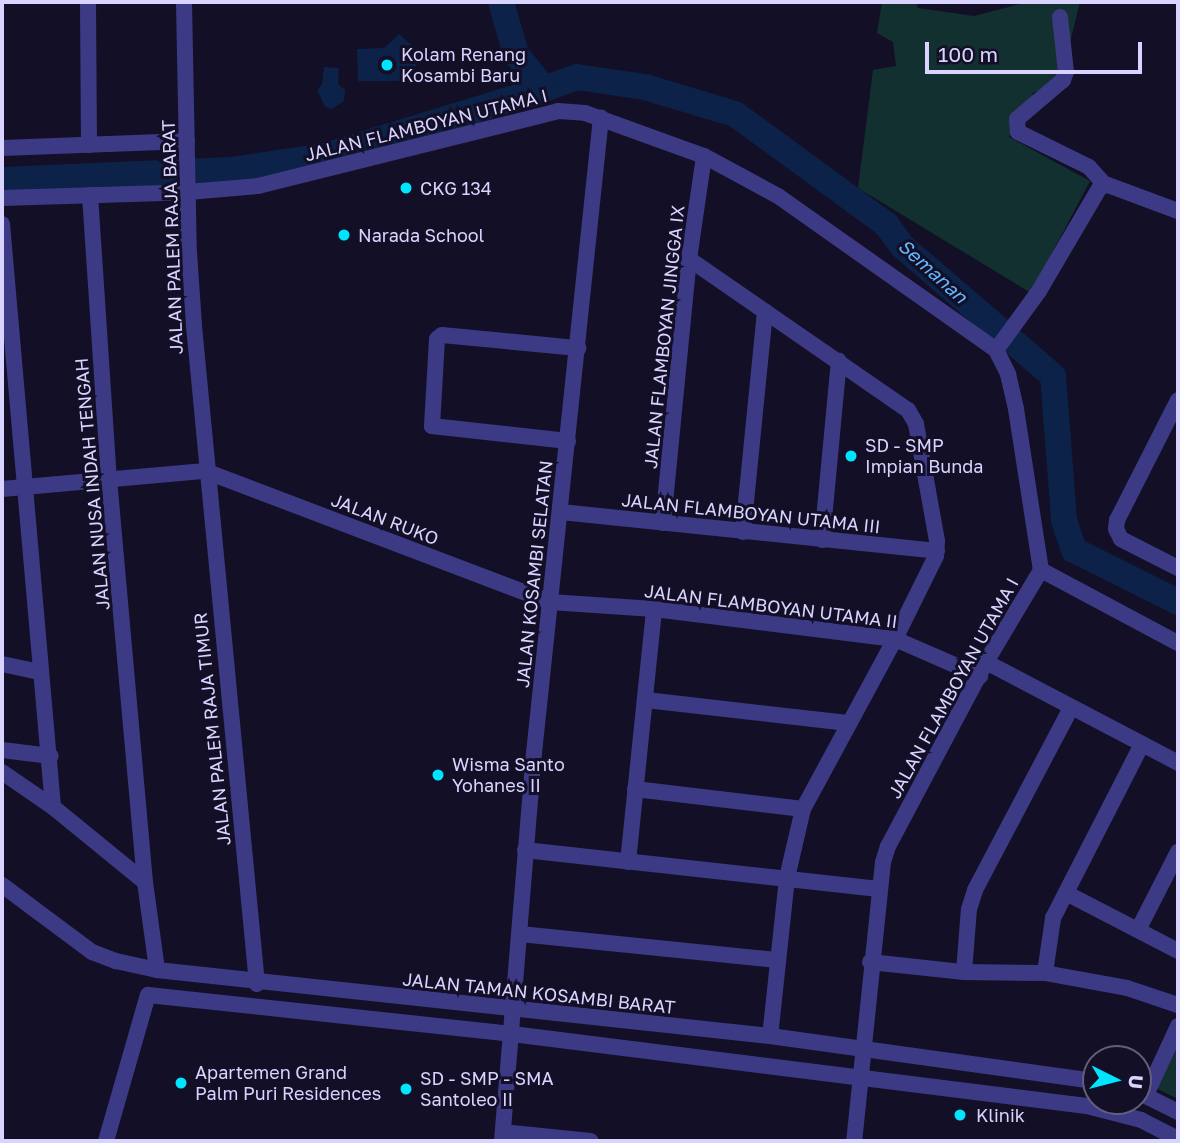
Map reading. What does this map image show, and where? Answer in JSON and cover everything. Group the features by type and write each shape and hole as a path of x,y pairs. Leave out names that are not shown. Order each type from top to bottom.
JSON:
{"street":[{"path":"88,2 89,145"},
{"name":"JALAN PALEM RAJA BARAT","path":"184,2 189,252 205,471"},
{"path":"1060,18 1066,72 1063,80 1017,119 1018,132 1089,167 1105,185 1178,211"},
{"name":"JALAN FLAMBOYAN UTAMA I","path":"2,198 258,186 558,111 585,113 704,156 778,196 997,348 1008,374 1016,410 1041,570 983,669 888,846 879,889 870,962 854,1141"},
{"name":"JALAN KOSAMBI SELATAN","path":"503,1137 512,1033 518,1011 525,850 601,118"},
{"path":"2,148 187,146"},
{"name":"JALAN FLAMBOYAN JINGGA IX","path":"663,523 689,259 704,156"},
{"path":"997,348 1039,291 1096,193 1105,185"},
{"name":"JALAN NUSA INDAH TENGAH","path":"90,195 109,479 145,882 157,970"},
{"path":"2,224 4,284 40,672 51,756 53,807"},
{"path":"689,259 908,410 916,424 937,551 895,639 803,808 787,878 770,1037"},
{"path":"743,532 765,311"},
{"path":"568,441 432,426 437,339 442,335 578,348"},
{"path":"822,540 839,361"},
{"path":"1178,400 1117,520 1116,529 1121,539 1178,568"},
{"path":"2,489 205,471"},
{"name":"JALAN RUKO","path":"205,471 551,603"},
{"name":"JALAN PALEM RAJA TIMUR","path":"205,471 257,984"},
{"name":"JALAN FLAMBOYAN UTAMA III","path":"561,512 937,551"},
{"path":"1041,570 1178,643"},
{"name":"JALAN FLAMBOYAN UTAMA II","path":"551,603 654,609 895,639 983,669 1071,708 1178,763"},
{"path":"628,862 654,609"},
{"path":"2,664 40,672"},
{"path":"646,701 848,723"},
{"path":"964,972 969,909 975,890 1071,708"},
{"path":"1045,973 1053,918 1142,744"},
{"path":"2,750 51,756"},
{"path":"2,772 53,807 145,882"},
{"path":"635,789 803,808"},
{"path":"525,850 879,889"},
{"path":"1138,930 1178,852"},
{"name":"JALAN TAMAN KOSAMBI BARAT","path":"2,885 92,952 116,961 157,970 257,984 770,1037 1082,1079"},
{"path":"1066,893 1178,951"},
{"path":"520,934 777,960"},
{"path":"870,962 964,972 1045,973 1127,988 1178,1005"},
{"path":"106,1141 148,995 862,1073 1087,1106 1142,1120 1178,1139"},
{"path":"1152,1075 1178,1026"},
{"path":"1152,1099 1178,1112"},
{"path":"503,1137 591,1141"}],"green space":[{"path":"882,2 916,2 918,8 974,16 1028,2 1080,2 1061,80 1033,93 1009,137 1090,181 1031,293 858,188 873,70 896,66 893,42 877,33"},
{"path":"1178,1045 1178,1099 1156,1088"}],"water":[{"name":"Kolam Renang Kosambi Baru","path":"399,34 417,50 416,81 358,81 357,49 384,48"},
{"path":"324,67 339,68 338,84 345,90 344,101 332,109 325,107 317,90 322,84"}],"waterway":[{"path":"2,180 231,170 325,156 544,89 516,54 501,2"},
{"name":"Semanan","path":"544,89 577,77 645,87 735,114 886,224 902,246 1053,376 1064,520 1074,550 1178,602"}],"place":[{"name":"Kolam Renang Kosambi Baru","path":"387,65"},
{"name":"CKG 134","path":"406,188"},
{"name":"Narada School","path":"344,235"},
{"name":"SD - SMP Impian Bunda","path":"851,456"},
{"name":"Wisma Santo Yohanes II","path":"438,775"},
{"name":"Apartemen Grand Palm Puri Residences","path":"181,1083"},
{"name":"SD - SMP - SMA Santoleo II","path":"406,1089"},
{"name":"Klinik","path":"960,1115"}]}
